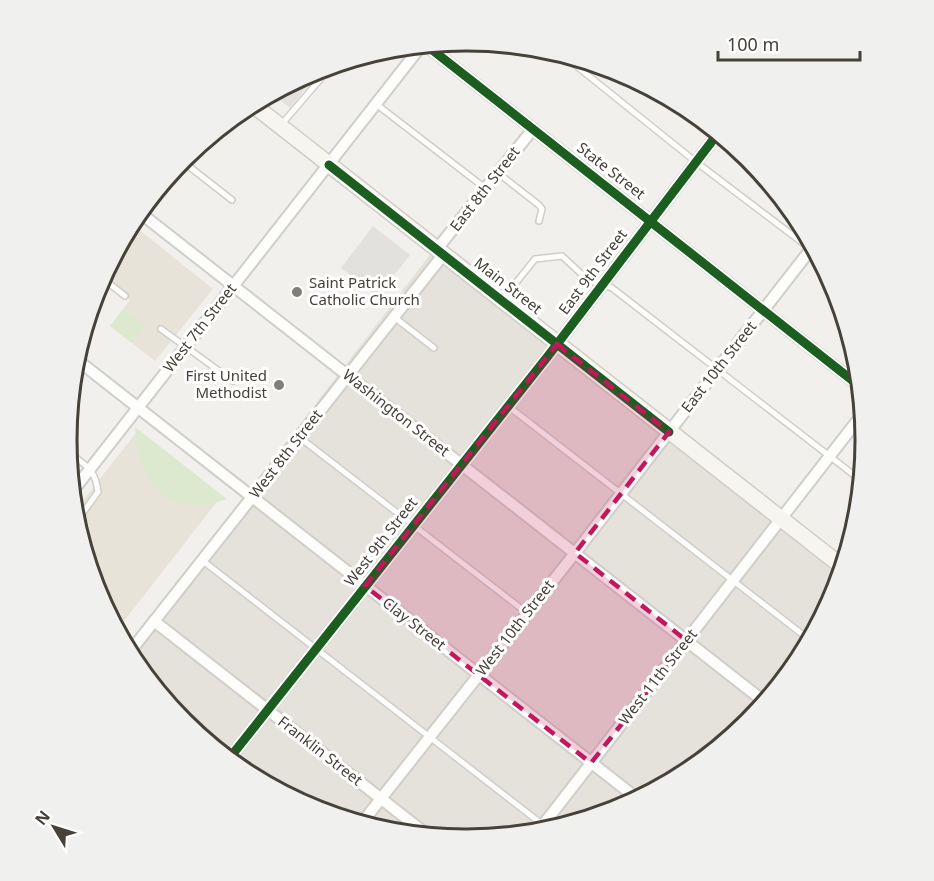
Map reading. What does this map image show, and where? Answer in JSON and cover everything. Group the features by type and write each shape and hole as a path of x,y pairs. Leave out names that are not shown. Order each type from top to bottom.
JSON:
{"main road":[{"name":"Main Street","path":"260,111 837,563"}],"street":[{"name":"State Street","path":"434,53 851,379"},
{"name":"West 7th Street","path":"80,482 417,54"},
{"name":"East 8th Street","path":"440,252 485,188 533,129"},
{"name":"East 9th Street","path":"557,344 714,139"},
{"name":"Washington Street","path":"147,218 759,698"},
{"name":"West 8th Street","path":"135,644 394,317 440,252"},
{"name":"East 10th Street","path":"669,432 808,253"},
{"name":"West 9th Street","path":"234,753 557,344"},
{"name":"Clay Street","path":"85,366 631,794"},
{"name":"West 11th Street","path":"544,823 856,422"},
{"name":"West 10th Street","path":"366,817 669,432"},
{"name":"Franklin Street","path":"154,621 418,827"}],"lane":[{"path":"578,67 696,162 799,237"},
{"path":"280,126 320,80"},
{"path":"376,104 485,188"},
{"path":"190,167 232,200"},
{"path":"498,173 539,205 542,209 539,221"},
{"path":"502,301 535,259 562,256 588,280 612,288 855,476"},
{"path":"110,285 125,296"},
{"path":"394,317 434,348"},
{"path":"161,329 234,381"},
{"path":"508,406 804,635"},
{"path":"299,437 527,613"},
{"path":"78,460 97,477 98,492 84,511"},
{"path":"202,560 430,736 534,824"}],"highlighted area":[{"path":"557,344 669,432 575,553 687,641 591,763 365,586"}],"shaded area":[{"path":"308,85 290,108 279,99"},
{"path":"373,226 410,255 377,297 341,268"},
{"path":"139,230 213,289 155,361 110,326 130,300 110,284"},
{"path":"432,252 835,569 816,613 776,678 742,716 704,750 662,778 616,800 568,817 518,827 467,830 391,823 342,809 295,790 272,778 230,750 210,733 158,678 134,641"},
{"path":"135,434 219,499 123,622 98,566 83,501"}],"green space":[{"path":"123,309 145,326 132,343 110,326"},
{"path":"135,427 227,499 207,505 190,505 165,496 157,489 145,471 138,450"}],"cycle path":[{"path":"436,52 851,380"},
{"path":"234,753 548,356 714,139"},
{"path":"329,165 669,432"}],"place":[{"name":"Saint Patrick Catholic Church","path":"297,292"},
{"name":"First United Methodist","path":"279,385"}]}
